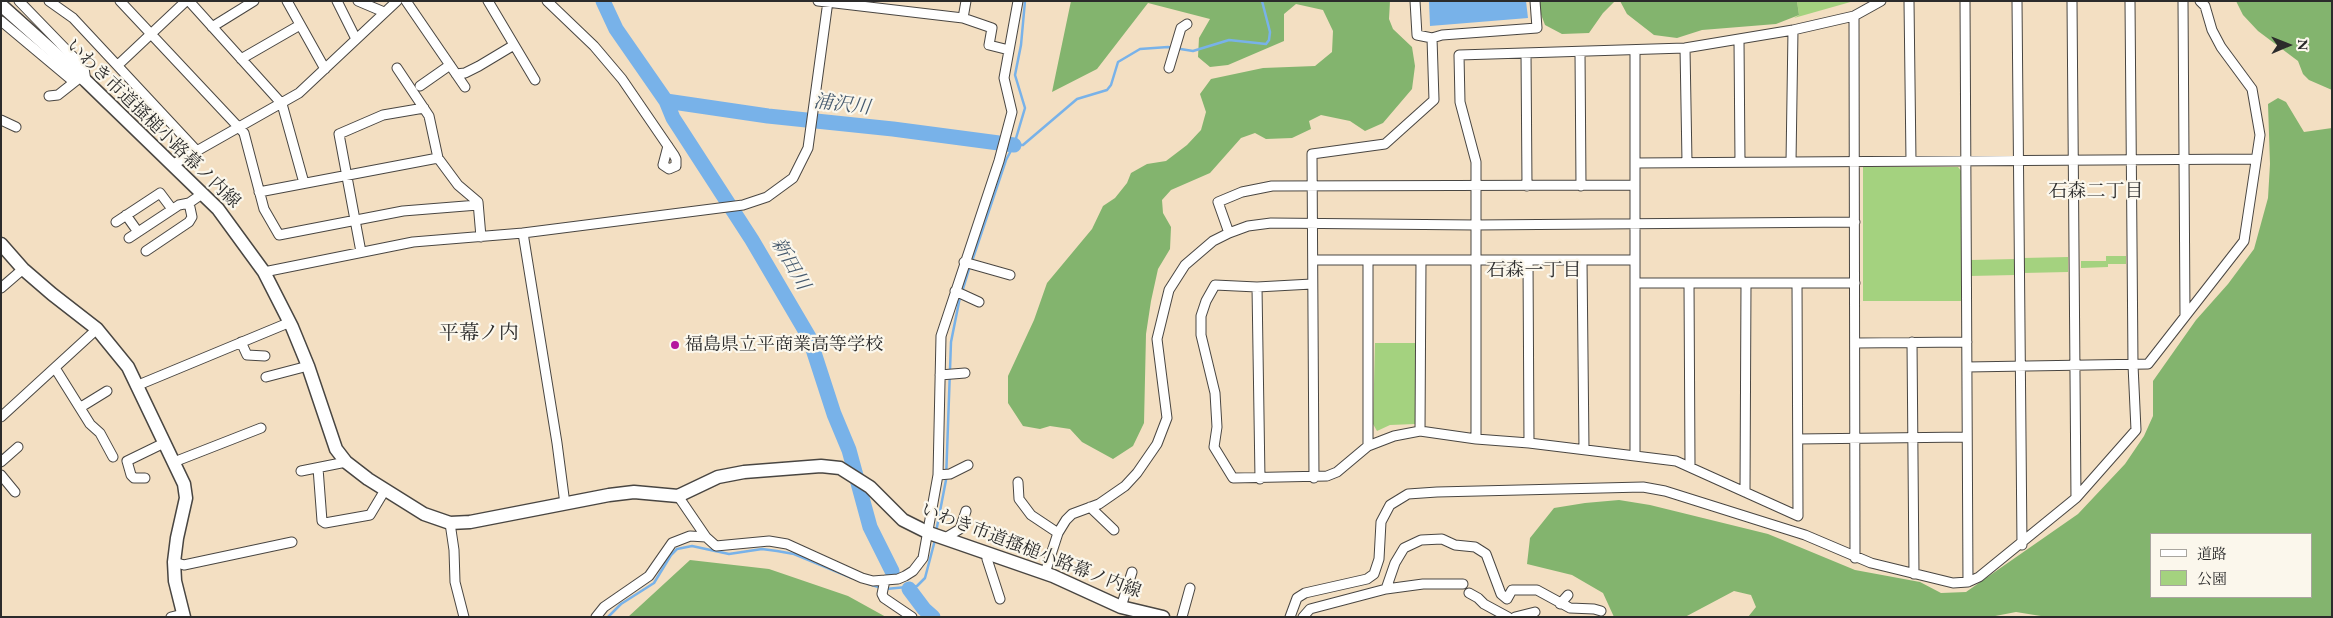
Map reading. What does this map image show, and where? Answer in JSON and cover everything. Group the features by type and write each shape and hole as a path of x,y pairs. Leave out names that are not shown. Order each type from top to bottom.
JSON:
{"street":[{"path":"19,1 84,68 80,80 58,95 49,96"},
{"path":"49,1 73,18 197,151"},
{"path":"120,1 244,133 264,209 279,235 403,211 478,205"},
{"path":"212,27 254,1"},
{"path":"287,1 325,69"},
{"path":"337,1 356,39"},
{"path":"358,1 384,12"},
{"path":"172,165 299,93 397,1"},
{"path":"406,1 464,88"},
{"path":"488,1 534,80"},
{"path":"548,1 613,67 668,146"},
{"path":"963,18 966,1"},
{"path":"678,496 706,537 716,546 769,541 787,544 862,578 885,585 913,571 923,558 936,535 941,336 1012,112 1004,78 1018,1"},
{"path":"1415,1 1417,35 1432,38 1442,35 1537,28 1535,1"},
{"path":"1476,439 1476,162 1458,86 1459,55 1685,48 1793,30 1854,16 1881,1"},
{"path":"1909,1 1911,161"},
{"path":"1965,1 1968,582"},
{"path":"2018,1 2022,544"},
{"path":"2072,1 2076,498"},
{"path":"1290,617 1297,598 1305,593 1367,579 1374,574 1378,568 1383,516 1390,505 1400,497 1420,493 1643,487 1665,491 1805,535 1856,558 1914,574 1953,583 1968,582 1979,578 2076,498 2136,430 2133,365 2130,160 2130,1"},
{"path":"2183,1 2185,315"},
{"path":"1967,367 2148,364 2244,241 2260,135 2252,89 2221,47 2212,30 2205,6 2200,1"},
{"path":"264,272 412,242 523,234 743,205 767,198 793,178 808,148 813,122 824,2 963,18 992,28 990,45 1009,50"},
{"path":"118,65 151,34 192,3 282,104 304,183"},
{"name":"いわき市道搔槌小路幕ノ内線","path":"1,5 172,165 231,226 264,272 308,366 336,449 346,462 385,490 424,514 450,523 470,522 634,492 678,496 718,477 727,475 821,466 840,468 870,488 903,520 936,535 1045,573 1121,607 1163,617"},
{"path":"1854,16 1856,558"},
{"path":"1,21 80,80"},
{"path":"241,60 300,24"},
{"path":"1168,68 1181,28 1187,24"},
{"path":"1791,162 1793,30"},
{"path":"1314,478 1312,154 1386,144 1434,100 1432,38"},
{"path":"1740,40 1740,162"},
{"path":"456,74 465,73 480,66 514,46"},
{"path":"1685,48 1687,162"},
{"path":"1635,50 1635,454"},
{"path":"1580,52 1581,186"},
{"path":"1526,53 1527,186"},
{"path":"420,86 450,65"},
{"path":"397,68 429,116 438,158 452,178 478,202 481,237"},
{"path":"361,252 339,134 383,115 424,108"},
{"path":"1,120 16,127"},
{"path":"259,192 438,158"},
{"path":"1635,162 2256,159"},
{"path":"1229,233 1218,202 1242,192 1272,186 1635,185"},
{"path":"116,222 160,193 172,209"},
{"path":"129,238 179,204 189,203 202,194"},
{"path":"146,250 191,220 189,203"},
{"path":"126,215 138,232"},
{"path":"1045,573 1058,533 1072,514 1090,507 1124,486 1137,474 1157,444 1167,418 1157,339 1169,290 1185,265 1213,241 1229,233 1248,226 1271,223 1313,225 1475,225 1635,222 1855,222"},
{"path":"523,234 565,504"},
{"path":"1,244 23,269 97,329 128,367 174,462 184,484 186,498 174,562 179,616"},
{"path":"1313,260 1635,260"},
{"path":"1368,260 1368,446"},
{"path":"1420,431 1421,260"},
{"path":"1528,260 1529,443"},
{"path":"1582,261 1584,449"},
{"path":"964,262 1010,275"},
{"path":"1,288 23,269"},
{"path":"1635,283 1855,283"},
{"path":"1690,283 1690,465"},
{"path":"1745,492 1746,283"},
{"path":"1312,284 1215,285 1201,316 1201,334 1215,393 1217,427 1214,447 1233,478 1314,478 1337,472 1368,446 1394,436 1420,431 1476,439 1635,454 1690,465 1798,516 1796,283"},
{"path":"1257,286 1260,479"},
{"path":"955,291 979,302"},
{"path":"136,386 288,323"},
{"path":"1,417 97,329"},
{"path":"241,342 248,355 265,356"},
{"path":"1912,342 1914,574"},
{"path":"1855,343 1967,342"},
{"path":"266,377 308,366"},
{"path":"55,368 90,424 100,433 113,457"},
{"path":"940,375 965,373"},
{"path":"81,407 107,391"},
{"path":"174,462 261,428"},
{"path":"1798,439 1967,437"},
{"path":"145,478 134,478 131,475 127,461 164,443"},
{"path":"1,462 18,448"},
{"path":"301,471 346,462"},
{"path":"938,475 950,474 968,465"},
{"path":"318,468 322,521 325,523 370,516 385,490"},
{"path":"1,475 15,492"},
{"path":"1018,482 1019,499 1031,515 1058,533"},
{"path":"1090,507 1114,530"},
{"path":"936,535 960,530 966,511"},
{"path":"450,523 454,550 455,582 464,617"},
{"path":"596,617 604,607 649,576 672,543 690,536 706,537"},
{"path":"1386,589 1396,562 1404,548 1421,540 1442,539 1455,545 1476,547 1486,554 1501,594 1507,599 1512,590 1526,589 1545,593 1560,604 1570,608 1601,611"},
{"path":"174,562 184,566 292,542"},
{"path":"987,553 986,559 1000,600"},
{"path":"1121,607 1132,572"},
{"path":"1303,617 1310,609 1386,589 1423,584 1463,584"},
{"path":"885,585 887,601 912,617"},
{"path":"1182,617 1190,588"},
{"path":"1469,593 1484,604 1508,617"},
{"path":"1560,604 1568,595"},
{"path":"1515,617 1535,612"}],"green space":[{"path":"1071,1 1390,1 1389,19 1393,29 1412,47 1415,66 1412,89 1383,123 1365,131 1350,121 1321,115 1309,121 1311,129 1292,138 1266,139 1255,133 1241,138 1210,173 1171,190 1162,200 1163,213 1171,227 1170,249 1158,269 1146,334 1144,423 1133,446 1113,459 1082,442 1070,429 1050,426 1040,429 1023,426 1008,403 1008,376 1034,320 1047,283 1092,229 1103,206 1115,198 1127,183 1131,173 1147,164 1166,161 1187,145 1201,130 1206,112 1200,94 1211,79 1263,68 1315,66 1332,52 1333,31 1323,10 1296,4 1284,14 1284,41 1228,65 1210,67 1198,57 1199,38 1210,19 1148,3 1097,69 1052,92"},
{"path":"1536,1 1615,1 1603,13 1589,33 1562,34 1545,25"},
{"path":"1620,1 1797,1 1799,15 1776,24 1702,30 1677,38 1654,35 1627,14"},
{"path":"1797,1 1854,1 1794,18 1799,15"},
{"path":"2236,1 2332,1 2332,90 2309,80 2303,74 2298,61 2258,31 2243,15"},
{"path":"2278,98 2286,102 2304,132 2332,128 2332,617 2047,617 2016,612 1990,617 1748,617 1756,607 1751,595 1734,591 1685,617 1614,617 1603,593 1572,575 1527,564 1530,538 1554,508 1619,500 1650,505 1768,534 1855,570 1920,582 1941,593 1966,592 2078,514 2125,464 2144,436 2153,416 2153,381 2196,320 2228,284 2254,249 2268,198 2270,164 2268,104"},
{"path":"1863,167 1958,167 1962,172 1961,301 1863,301"},
{"path":"2106,256 2126,256 2126,264 2108,264 2108,267 2081,268 2081,261 2106,261"},
{"path":"2068,257 2068,272 2023,273 2023,258"},
{"path":"2015,259 2015,275 1970,276 1970,260"},
{"path":"1375,343 1416,343 1415,424 1390,425 1377,431 1373,424"},
{"path":"690,560 769,569 848,596 886,617 628,617"}],"water":[{"path":"1429,1 1526,1 1528,18 1430,26"}],"waterway":[{"name":"新田川","path":"603,1 616,29 666,101 673,118 752,240 809,337 834,414 849,450 870,527 892,571"},
{"path":"972,261 1006,160 1014,145 1025,108 1015,75 1021,45 1025,1"},
{"path":"1014,145 1023,145 1077,99 1107,90 1111,85 1118,62 1140,49 1168,47 1193,51 1229,40 1266,44 1269,40 1270,32 1262,1"},
{"name":"浦沢川","path":"666,101 768,116 893,129 1014,145"},
{"path":"962,292 970,266"},
{"path":"936,532 946,480 951,342 960,297"},
{"path":"886,589 917,586 925,578 935,540"},
{"path":"608,617 621,604 654,583 671,555 677,549 692,546 729,554 762,549 794,554 852,578"},
{"path":"869,584 881,588"},
{"name":"新田川","path":"909,589 924,609 933,617"}],"place":[{"name":"福島県立平商業高等学校","path":"675,345"}],"district":[{"name":"石森二丁目","path":"2096,192"},
{"name":"石森一丁目","path":"1534,271"},
{"name":"平幕ノ内","path":"479,334"}]}
